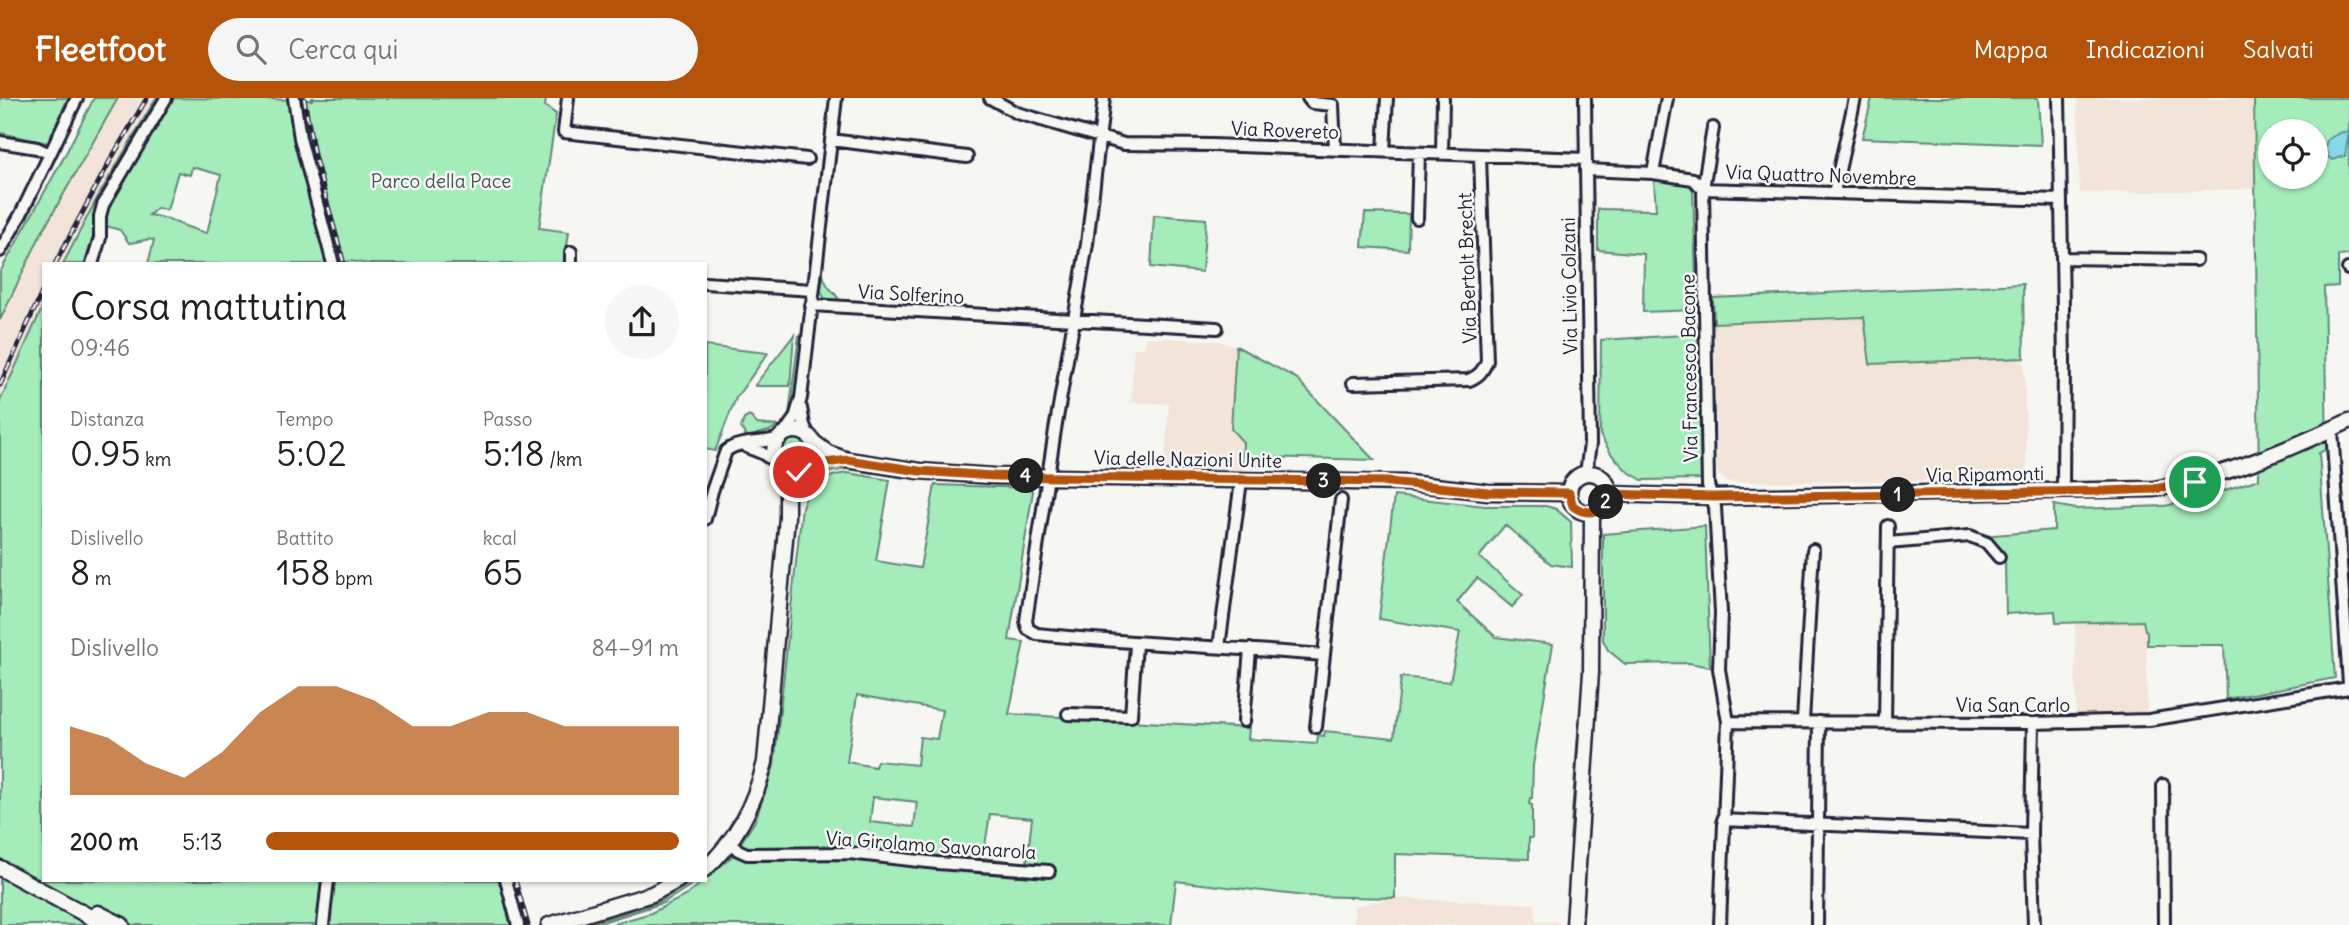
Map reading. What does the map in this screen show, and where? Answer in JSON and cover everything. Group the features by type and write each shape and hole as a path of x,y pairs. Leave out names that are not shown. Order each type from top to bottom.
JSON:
{"street":[{"path":"0,251 77,98"},
{"path":"93,262 100,238 103,205 166,98"},
{"path":"294,98 300,138 332,262"},
{"path":"568,98 564,132 807,159"},
{"path":"707,867 730,842 746,818 760,782 768,737 787,517 787,488 774,452 795,418 800,398 836,98"},
{"name":"Via Rovereto","path":"990,98 1017,113 1124,144 1384,151 1586,164"},
{"path":"1104,98 1087,244 1048,475 1026,621 1028,629 1037,634 1136,644 1324,655"},
{"path":"1308,98 1312,103 1333,105 1335,149"},
{"path":"1384,151 1387,98"},
{"path":"1442,154 1443,98"},
{"name":"Via Livio Colzani","path":"1585,98 1590,444 1586,473"},
{"path":"1653,173 1667,98"},
{"path":"1834,193 1855,98"},
{"path":"2059,98 2063,491"},
{"name":"Via Francesco Bacone","path":"1713,128 1703,190 1708,485 1714,497 1721,612 1719,670 1727,722"},
{"path":"831,141 967,157"},
{"path":"0,142 37,148 50,154"},
{"path":"1417,218 1419,153"},
{"name":"Via Bertolt Brecht","path":"1353,383 1469,380 1484,370 1487,361 1480,156"},
{"name":"Via Quattro Novembre","path":"1586,164 1693,179 1703,190 2060,200"},
{"path":"2062,258 2196,260"},
{"path":"707,283 813,290"},
{"name":"Via Solferino","path":"811,305 1217,328"},
{"path":"787,517 795,490 815,455 802,419 800,398"},
{"name":"Via Ripamonti","path":"1609,494 1714,497 2154,489 2195,482 2245,466 2349,421"},
{"path":"2332,429 2349,686"},
{"path":"709,490 726,451 732,447 765,443 797,432 828,453 848,460"},
{"path":"741,445 762,453 792,472 799,472 809,466 848,460"},
{"name":"Via delle Nazioni Unite","path":"848,460 919,471 994,476 1400,483 1488,492 1569,493"},
{"path":"1586,473 1600,476 1608,486 1609,494 1604,506 1592,513 1585,513 1573,506 1569,493 1574,479 1586,473"},
{"path":"1219,648 1241,481"},
{"path":"2336,482 2349,481"},
{"path":"1316,727 1341,500"},
{"path":"1574,925 1592,655 1592,513"},
{"path":"1885,723 1888,526"},
{"path":"1888,543 1970,536 1987,543 1999,557"},
{"path":"1803,721 1813,550"},
{"path":"1068,714 1130,716 1136,644"},
{"path":"1244,722 1250,649"},
{"path":"707,857 732,826 749,793 758,760 765,693 773,657"},
{"name":"Via San Carlo","path":"1727,722 2033,723 2149,720 2349,686"},
{"path":"1720,925 1727,722"},
{"path":"1817,925 1819,722"},
{"path":"2033,723 2031,834 2034,925"},
{"path":"2163,785 2164,925"},
{"path":"1723,820 2031,834"},
{"name":"Via Girolamo Savonarola","path":"730,842 740,853 747,855 849,853 1049,871"},
{"path":"0,868 105,925"},
{"path":"323,925 328,882"},
{"path":"507,882 518,925"},
{"path":"549,925 652,894 674,882"},
{"path":"576,925 662,897 688,882"},
{"path":"62,900 122,925"},
{"path":"313,925 324,900"}],"shaded area":[{"path":"118,98 156,98 96,200 64,262 42,262 42,308 0,401 0,320 41,234"},
{"path":"2077,98 2253,98 2254,189 2080,193"},
{"path":"1865,317 1870,364 2024,358 2027,480 1726,482 1717,472 1714,323"},
{"path":"1146,337 1217,341 1236,346 1231,428 1243,442 1242,474 1164,473 1169,404 1131,402 1134,348 1144,348"},
{"path":"2143,621 2146,632 2147,713 2076,716 2075,623"},
{"path":"1395,898 1535,904 1536,922 1558,922 1557,925 1354,925 1354,906"}],"green space":[{"path":"0,98 68,98 48,143 0,133"},
{"path":"94,98 118,98 41,234 0,320 0,272"},
{"path":"156,98 163,98 123,163 87,262 64,262 96,200"},
{"name":"Parco della Pace","path":"170,98 546,98 545,106 556,114 539,228 569,232 564,262 148,262 154,240 129,243 120,230 106,226 103,212","holes":["192,167 221,175 207,233 149,215 157,208 167,210 178,172 190,175"]},
{"path":"1872,98 2038,98 2041,145 1862,138"},
{"path":"2254,98 2349,98 2349,255 2338,256 2338,286 2324,287 2327,449 2319,453 2335,678 2226,699 2224,645 2147,645 2147,631 2143,621 2056,623 2055,611 2006,614 2005,562 1982,536 2054,530 2054,505 2076,509 2164,506 2195,500 2259,479"},
{"path":"1654,180 1690,184 1693,191 1697,310 1643,312 1644,254 1598,250 1598,209 1656,210"},
{"path":"1365,213 1409,214 1408,250 1362,247"},
{"path":"1154,215 1206,219 1202,272 1151,267"},
{"path":"823,274 826,284 840,302 824,298 821,291"},
{"path":"2023,284 2024,358 1870,364 1864,317 1714,323 1713,298"},
{"path":"42,308 42,882 502,882 513,925 0,925 0,401"},
{"path":"1700,334 1703,479 1642,480 1627,471 1612,455 1600,435 1601,340"},
{"path":"794,335 790,386 755,386 755,385"},
{"path":"799,335 802,335 792,415 789,414"},
{"path":"707,346 768,353 736,398 715,451 707,449"},
{"path":"1236,346 1296,378 1374,460 1262,457 1261,465 1242,463 1243,442 1231,429"},
{"path":"750,416 757,424 778,426 757,434 757,440 748,438 741,428 744,419"},
{"path":"795,439 804,443 808,452 804,461 795,465 786,461 782,452 786,443"},
{"path":"823,467 825,473 811,482 804,492 799,490 810,473"},
{"path":"828,467 847,469 829,472"},
{"path":"856,470 906,476 906,478"},
{"path":"848,473 890,480 876,561 920,568 935,485 1030,488 1033,492 1009,640 1024,642 1009,714 1249,728 1248,739 1317,743 1318,735 1324,736 1325,731 1394,738 1401,677 1450,682 1460,632 1379,619 1394,496 1485,506 1546,506 1556,509 1571,522 1572,567 1551,564 1505,525 1479,557 1523,595 1512,607 1477,578 1457,602 1496,637 1553,644 1533,765 1532,798 1529,804 1532,805 1532,838 1529,838 1529,859 1395,854 1395,898 1305,896 1176,881 1171,925 610,925 651,913 687,895 702,882 707,882 707,878 732,856 755,821 774,766 802,507 814,487 826,479","holes":["857,695 942,710 937,739 920,737 917,765 877,761 875,767 847,762","873,797 917,802 914,827 870,822","990,814 1032,818 1027,863 983,858"]},
{"path":"1705,526 1710,667 1689,663 1625,664 1608,650 1603,640 1603,534"},
{"path":"1583,716 1575,839 1570,839 1579,719"},
{"path":"696,882 663,903 593,925 585,925 659,902"}],"water":[{"path":"2349,131 2345,156 2333,160 2328,157 2328,139"}],"railway":[{"path":"56,262 147,98"},
{"path":"304,98 314,155 343,262"},
{"path":"0,385 42,292"},
{"path":"516,882 528,925"}],"route":[{"path":"799,472 810,465 848,460 919,471 994,476 1408,483 1488,492 1569,493 1573,506 1585,513 1599,510 1608,500 1609,494 1714,497 2105,491 2154,489 2195,482"}]}
